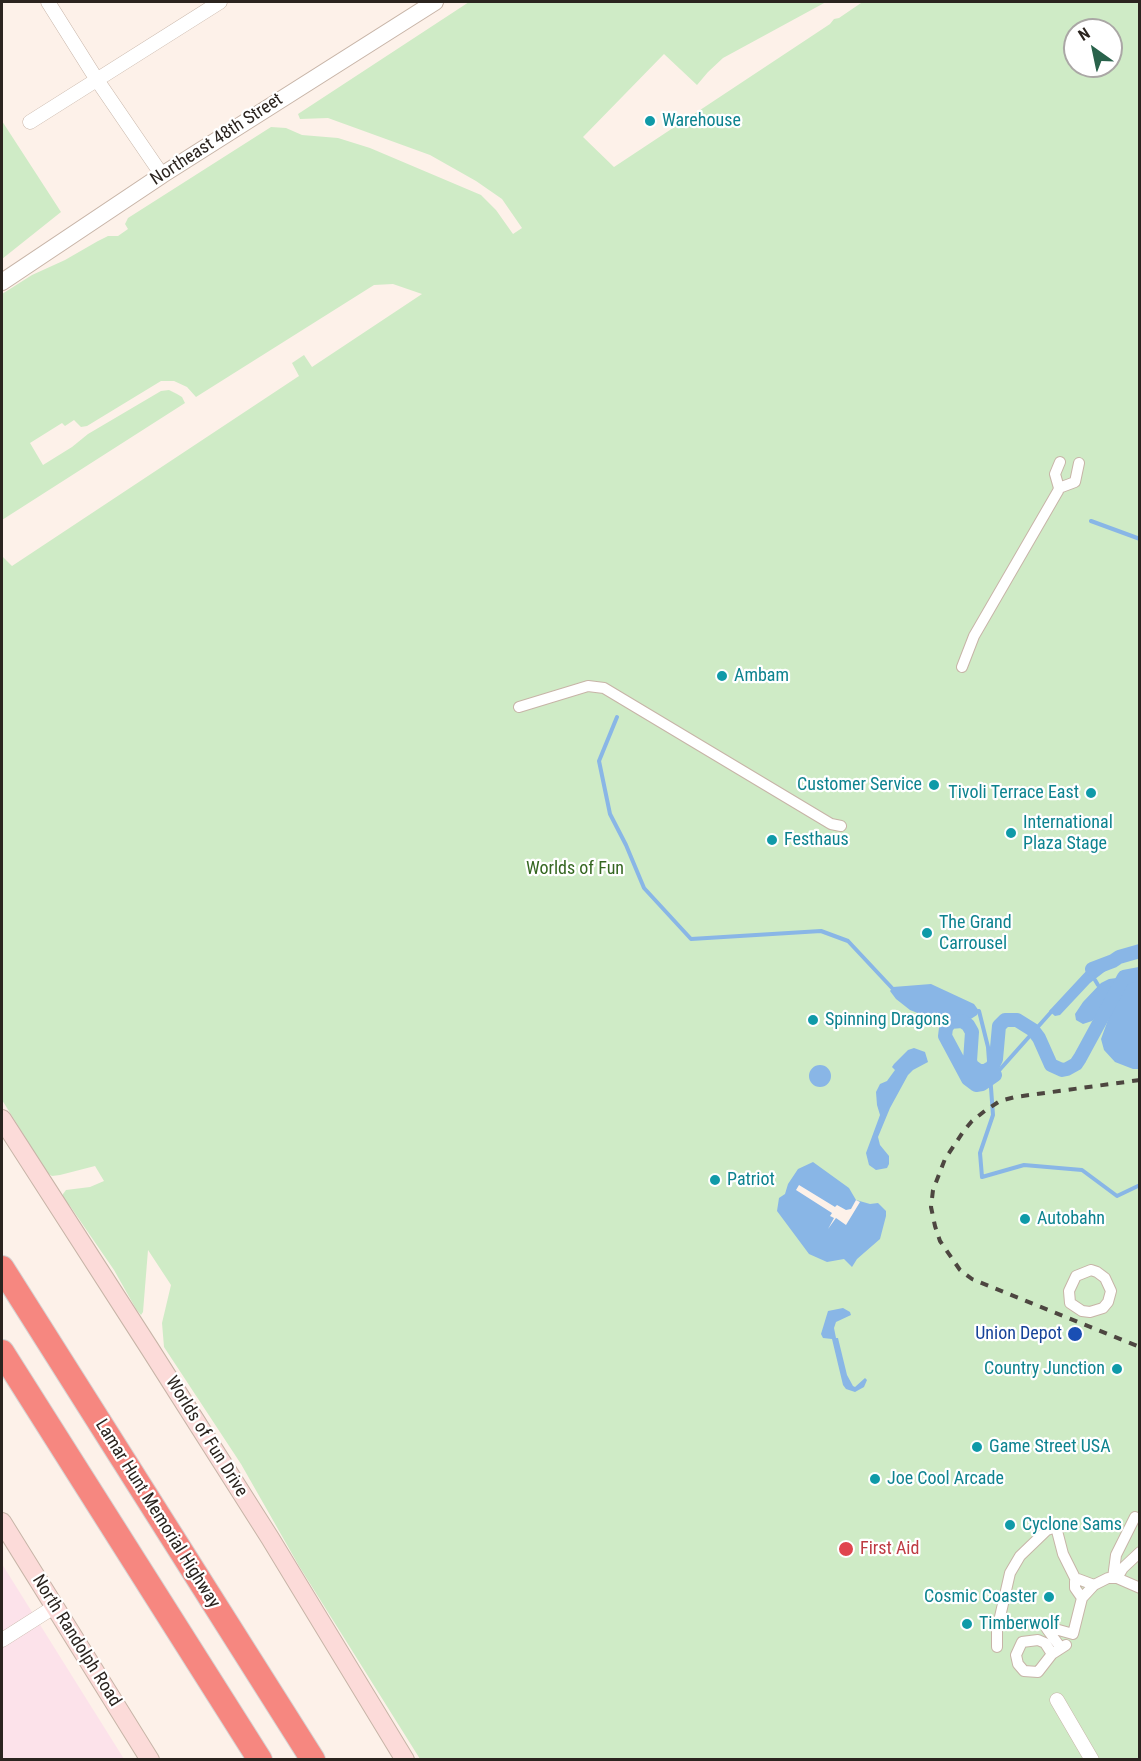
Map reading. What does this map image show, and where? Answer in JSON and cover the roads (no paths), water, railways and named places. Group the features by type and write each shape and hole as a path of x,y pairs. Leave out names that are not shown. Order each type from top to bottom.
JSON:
{"highway":[{"name":"Lamar Hunt Memorial Highway","path":"2,1268 313,1760"},
{"path":"2,1352 260,1760"}],"main road":[{"name":"Worlds of Fun Drive","path":"2,1119 219,1458 405,1760"},
{"name":"North Randolph Road","path":"2,1522 150,1760"}],"street":[{"path":"48,2 97,80 162,175"},
{"path":"30,122 220,2"},
{"name":"Northeast 48th Street","path":"2,282 162,175 435,2"},
{"path":"1059,488 1055,474 1060,462"},
{"path":"962,667 974,636 1059,488 1075,482 1079,463"},
{"path":"519,707 588,686 604,688 831,824 841,826"},
{"path":"1090,1270 1100,1273 1107,1280 1110,1296 1103,1308 1087,1312 1070,1303 1069,1291 1076,1276 1090,1270"},
{"path":"1115,1578 1116,1555 1135,1517"},
{"path":"997,1647 997,1630 1010,1573 1020,1556 1047,1530 1056,1527 1063,1554 1076,1581 1075,1588 1082,1598"},
{"path":"1076,1581 1078,1579 1094,1584 1115,1578 1140,1552"},
{"path":"1115,1578 1140,1588"},
{"path":"1065,1644 1082,1598 1094,1584"},
{"path":"2,1640 54,1606"},
{"path":"1058,1700 1092,1760"}],"water":[{"path":"1106,962 1108,969 1090,983 1060,1015 1055,1016 1049,1011 1089,968"},
{"path":"1139,975 1139,1069 1133,1069 1115,1062 1104,1050 1101,1039 1109,1017 1105,1011 1100,1012 1092,1021 1083,1024 1076,1020 1075,1014 1101,983 1109,979"},
{"path":"931,984 974,1004 979,1011 977,1015 963,1024 946,1027 944,1026 949,1020 945,1016 936,1013 930,1018 910,1010 890,991 893,987"},
{"path":"914,1048 925,1052 928,1062 908,1075 890,1108 878,1137 880,1145 889,1156 889,1164 887,1168 876,1170 869,1165 866,1153 880,1115 876,1092 880,1084 887,1081 895,1070 892,1067 894,1064 908,1050"},
{"path":"820,1065 830,1072 831,1076 824,1086 820,1087 810,1080 809,1076 816,1066"},
{"path":"813,1162 849,1188 856,1200 870,1204 878,1203 886,1211 880,1239 857,1259 852,1267 844,1259 827,1262 809,1254 777,1211 779,1198 785,1194 788,1184 798,1169"},
{"path":"843,1308 851,1315 836,1322 834,1328 847,1375 855,1387 865,1378 867,1380 864,1387 855,1392 846,1389 843,1385 832,1339 823,1338 821,1334 828,1311"}],"waterway":[{"path":"1091,521 1140,539"},
{"path":"617,717 599,761 610,814 644,888 691,939 821,931 848,941 892,988"},
{"path":"1092,969 1140,951"},
{"path":"995,1075 982,1084 976,1085 968,1079 945,1036 950,1022 962,1021 968,1025 972,1032 970,1061 972,1066 979,1071 992,1067 996,1059 999,1026 1005,1020 1017,1020 1033,1030 1051,1065 1062,1070 1067,1069 1076,1064 1080,1058 1124,977 1140,974"},
{"path":"1095,980 1098,985"},
{"path":"979,1011 988,1047 993,1115 980,1153 982,1177 1024,1165 1082,1170 1117,1196 1140,1185"},
{"path":"995,1075 1052,1011"}],"railway":[{"path":"1140,1080 1000,1101 972,1121 945,1159 933,1190 931,1207 940,1241 960,1270 972,1279 1140,1347"}],"place":[{"name":"Warehouse","path":"650,121"},
{"name":"Ambam","path":"722,676"},
{"name":"Customer Service","path":"934,785"},
{"name":"Tivoli Terrace East","path":"1091,793"},
{"name":"International Plaza Stage","path":"1011,833"},
{"name":"Festhaus","path":"772,840"},
{"name":"The Grand Carrousel","path":"927,933"},
{"name":"Spinning Dragons","path":"813,1020"},
{"name":"Patriot","path":"715,1180"},
{"name":"Autobahn","path":"1025,1219"},
{"name":"Union Depot","path":"1075,1334"},
{"name":"Country Junction","path":"1117,1369"},
{"name":"Game Street USA","path":"977,1447"},
{"name":"Joe Cool Arcade","path":"875,1479"},
{"name":"Cyclone Sams","path":"1010,1525"},
{"name":"First Aid","path":"846,1549"},
{"name":"Cosmic Coaster","path":"1049,1597"},
{"name":"Timberwolf","path":"967,1624"}],"park label":[{"name":"Worlds of Fun","path":"575,869"}]}
